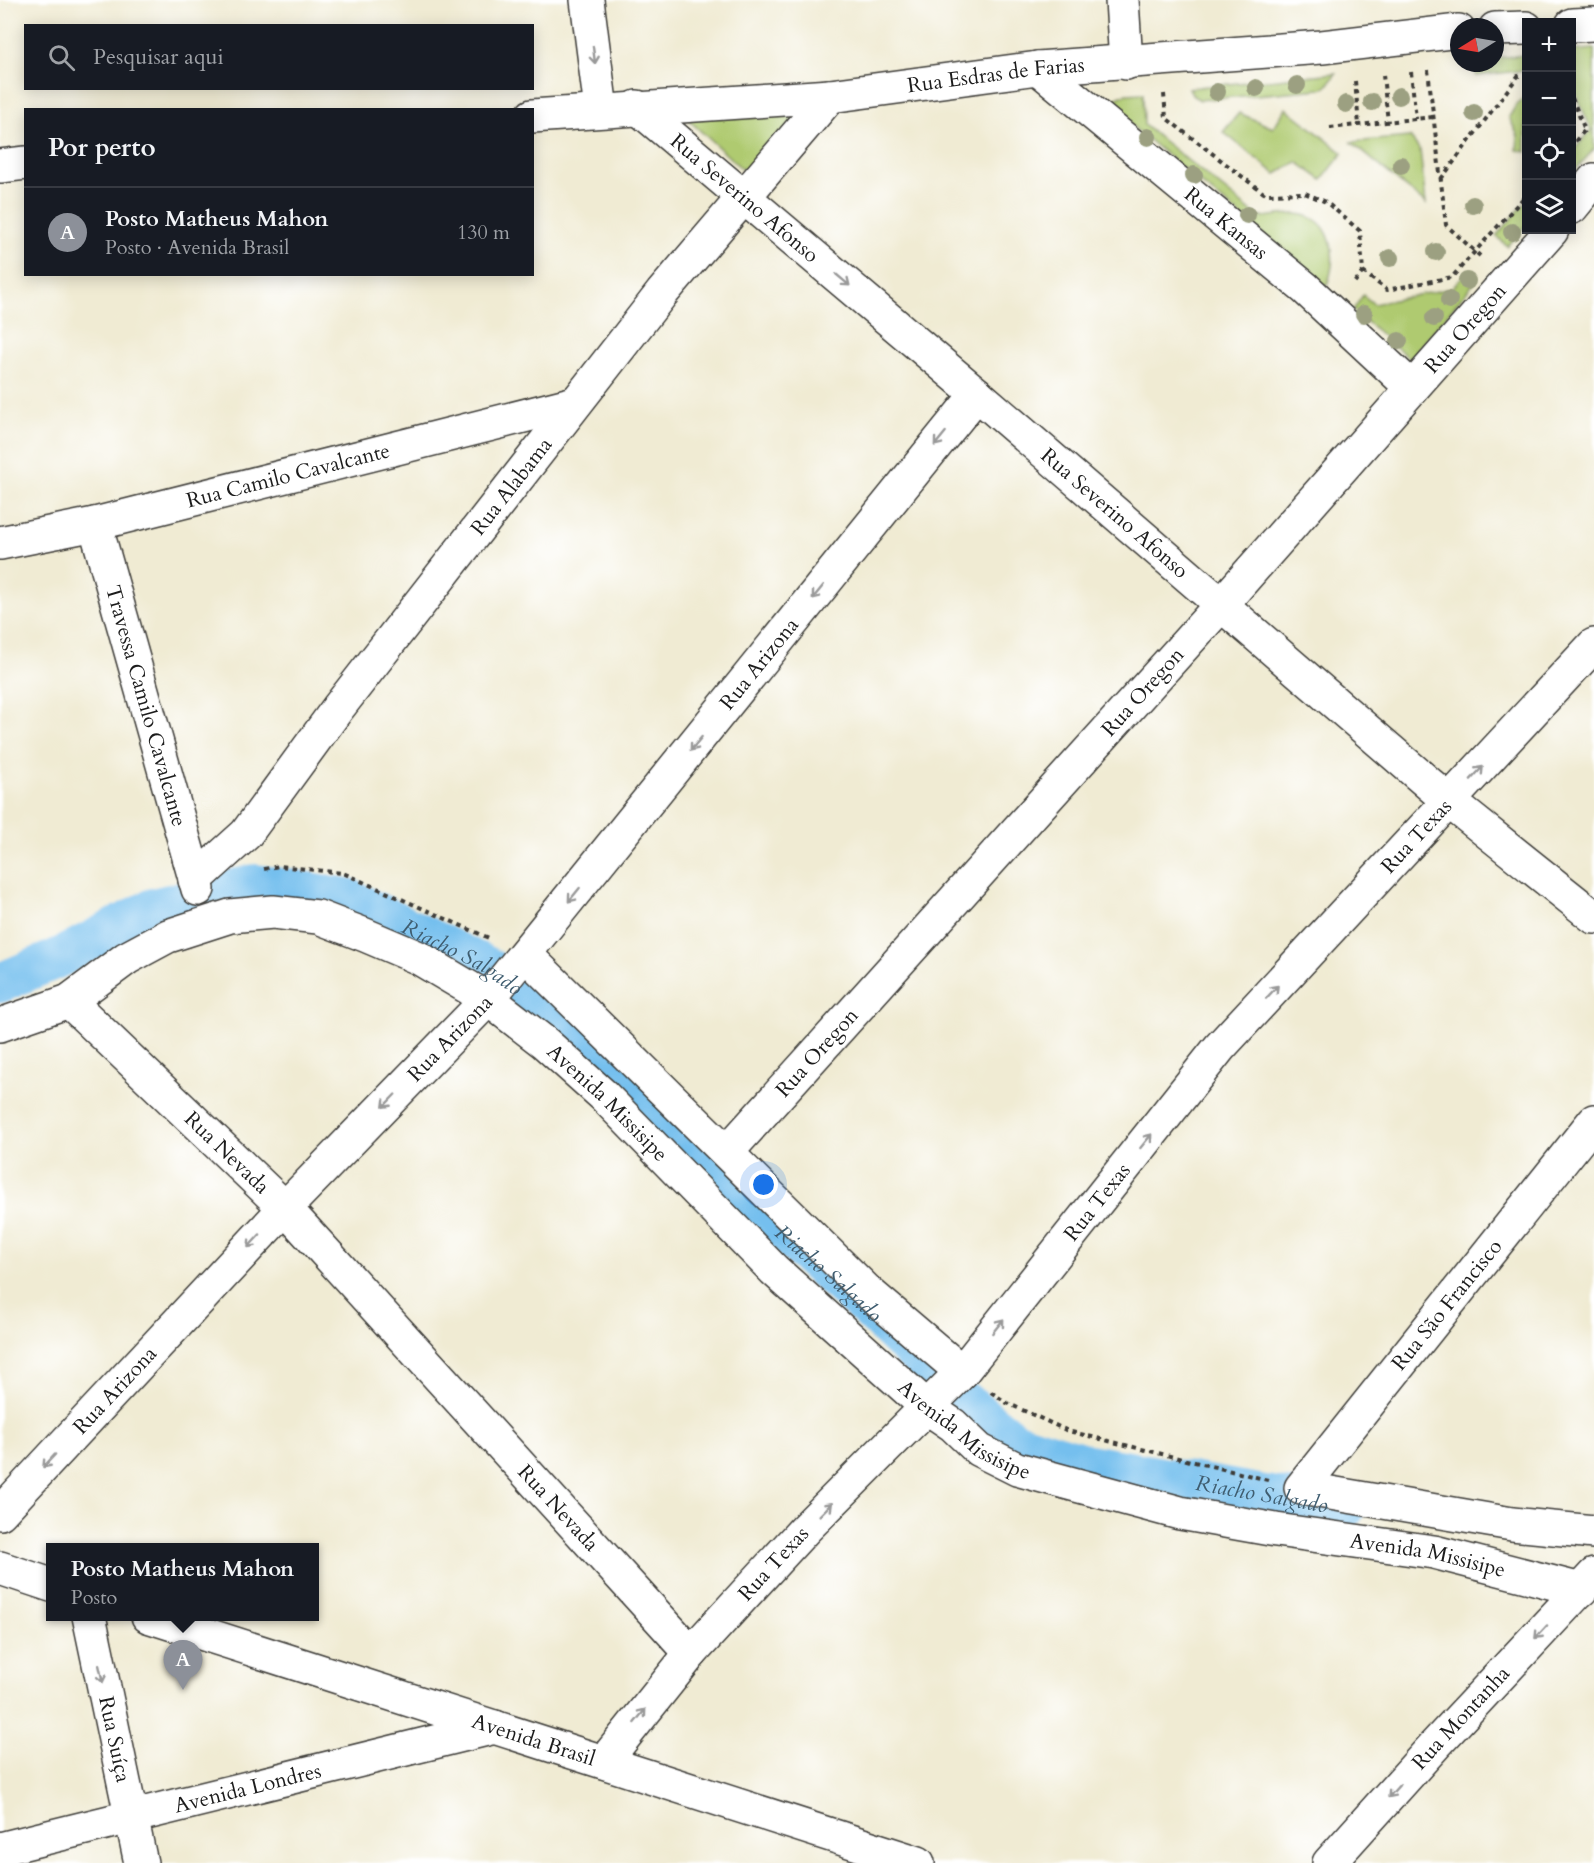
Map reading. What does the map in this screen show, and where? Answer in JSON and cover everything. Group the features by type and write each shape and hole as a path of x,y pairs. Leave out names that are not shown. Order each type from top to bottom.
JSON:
{"street":[{"path":"587,0 601,110"},
{"path":"1122,0 1126,63"},
{"path":"1576,25 1594,24"},
{"path":"1504,28 1522,27"},
{"name":"Rua Esdras de Farias","path":"534,116 637,107 830,96 1038,68 1322,47 1450,32"},
{"name":"Rua Kansas","path":"1038,68 1305,288 1411,387"},
{"name":"Rua Alabama","path":"196,884 246,834 338,708 662,293 830,96"},
{"name":"Rua Severino Afonso","path":"637,107 977,394 1220,606 1450,802 1594,917"},
{"path":"0,166 24,163"},
{"path":"1576,202 1594,180"},
{"name":"Rua Oregon","path":"727,1152 1220,606 1548,234"},
{"name":"Rua Arizona","path":"0,1513 285,1208 523,959 977,394"},
{"name":"Rua Camilo Cavalcante","path":"0,543 95,524 575,403"},
{"name":"Travessa Camilo Cavalcante","path":"95,524 196,884"},
{"name":"Rua Texas","path":"604,1762 691,1653 805,1529 928,1408 960,1373 1220,1047 1594,645"},
{"path":"0,1025 69,1001 127,958 168,936 230,916 273,912 318,917 419,958 491,995"},
{"name":"Avenida Missisipe","path":"523,959 727,1152 868,1292 960,1373"},
{"name":"Avenida Missisipe","path":"491,995 603,1095 774,1270 928,1408 953,1425 979,1450 1017,1469 1180,1513 1591,1579"},
{"name":"Rua Nevada","path":"69,1001 285,1208 691,1653"},
{"name":"Rua São Francisco","path":"1301,1488 1594,1121"},
{"name":"Avenida Missisipe","path":"1301,1488 1512,1524 1594,1532"},
{"path":"0,1568 46,1583"},
{"name":"Rua Montanha","path":"1329,1863 1435,1745 1591,1579"},
{"name":"Rua Suíça","path":"89,1621 141,1863"},
{"name":"Avenida Brasil","path":"161,1621 918,1863"},
{"name":"Avenida Londres","path":"0,1849 495,1727"}],"path":[{"path":"1427,61 1446,225 1488,263"},
{"path":"1410,62 1416,119"},
{"path":"1382,65 1388,122"},
{"path":"1441,179 1518,76 1522,76"},
{"path":"1355,79 1359,125"},
{"path":"1164,86 1166,118 1265,194 1305,193 1326,202 1360,231 1363,272 1387,290 1452,277 1522,201"},
{"path":"1576,108 1585,130 1576,140"},
{"path":"1330,128 1433,117"},
{"path":"960,1373 1007,1403 1068,1431 1301,1488"}],"green space":[{"path":"1594,49 1594,149 1576,169 1576,147 1591,130 1576,94 1576,51"},
{"path":"1522,55 1522,70 1476,76 1476,72 1504,72 1504,57"},
{"path":"1336,73 1329,84 1321,89 1200,100 1193,96 1189,88"},
{"path":"1143,93 1144,125 1258,217 1296,214 1319,222 1326,231 1332,252 1330,276 1326,287 1109,107 1110,101 1126,94"},
{"path":"1522,100 1522,151 1517,150 1518,136 1509,117"},
{"path":"1286,108 1343,153 1322,180 1297,162 1276,174 1223,132 1239,113 1273,128"},
{"path":"682,114 800,114 753,179"},
{"path":"1410,137 1420,150 1426,204 1351,142"},
{"path":"1522,207 1522,229 1507,246 1496,236"},
{"path":"1468,270 1477,279 1410,359 1353,310 1363,295 1374,304 1452,288"}],"waterway":[{"name":"Riacho Salgado","path":"0,983 63,956 153,908 255,884 348,898 486,966 533,1000 734,1190 866,1307 958,1396 1014,1441 1088,1464 1345,1509"}],"place":[{"name":"Posto Matheus Mahon","path":"183,1690"}]}
